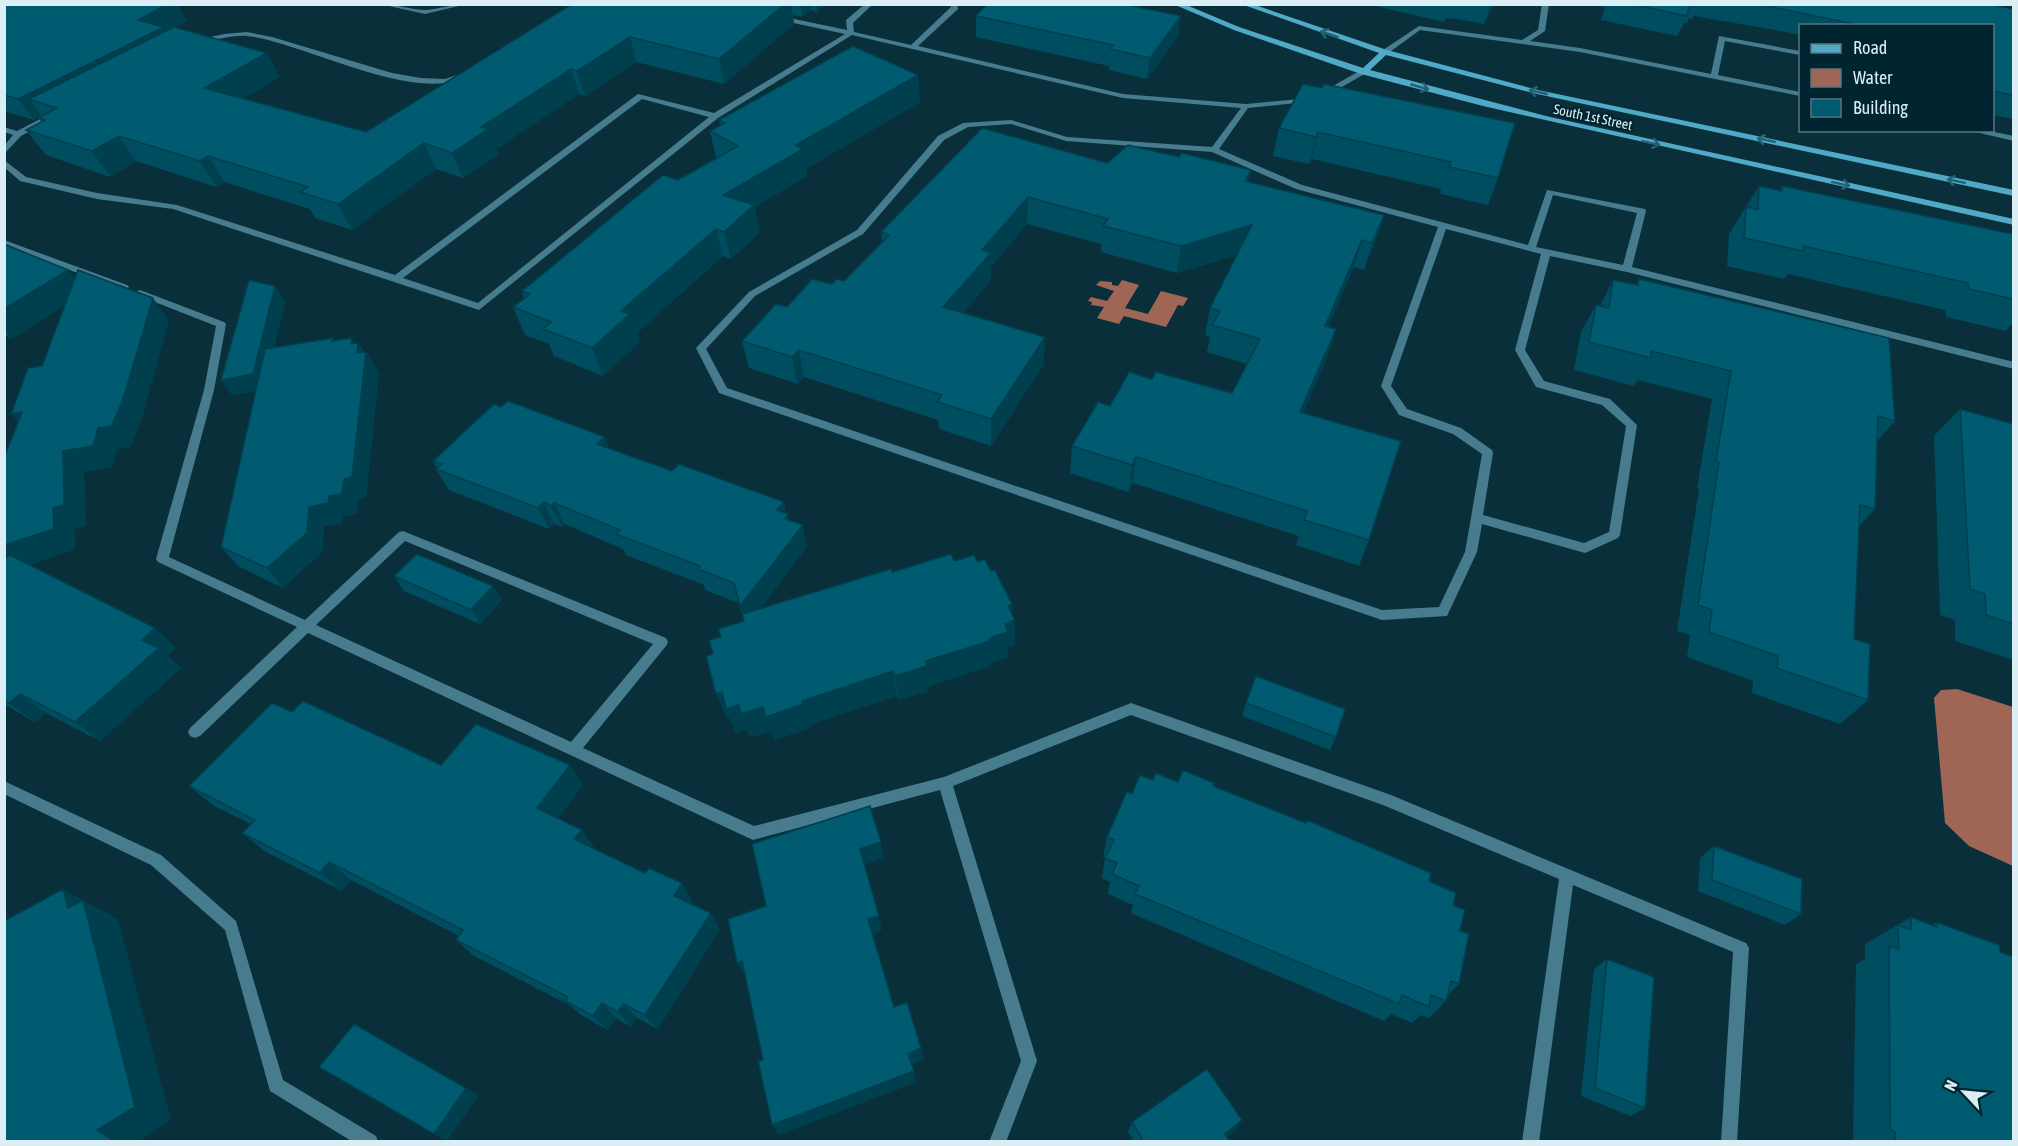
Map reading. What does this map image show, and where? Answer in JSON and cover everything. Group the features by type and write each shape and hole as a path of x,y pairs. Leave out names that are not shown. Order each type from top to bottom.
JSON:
{"main road":[{"name":"South 1st Street","path":"1176,4 1226,25 1364,72 1519,114 2013,222"},
{"name":"South 1st Street","path":"1244,4 1384,52 1537,92 2013,193"},
{"path":"1364,72 1384,52"}],"lane":[{"path":"383,4 425,12 464,4"},
{"path":"850,33 849,22 870,4"},
{"path":"912,48 955,7 953,4"},
{"path":"1524,41 1541,31 1546,4"},
{"path":"770,15 1122,96 1246,106 1300,102 1346,83 1364,72"},
{"path":"1384,52 1419,28 1524,41 1799,94"},
{"path":"4,162 23,179 97,196 174,207 479,307 715,116 850,33"},
{"path":"189,45 200,40 246,34 423,83 460,78 478,66"},
{"path":"1714,76 1722,38 1799,53"},
{"path":"396,279 641,96 715,116"},
{"path":"1214,150 1246,106"},
{"path":"4,152 18,134 68,108"},
{"path":"1443,226 1386,386 1403,412 1456,431 1488,453 1471,552 1443,612 1382,615 723,390 701,348 753,294 860,232 941,138 966,125 1011,122 1066,139 1214,150 1299,187 1443,226 1531,249 1627,269 2013,366"},
{"path":"4,129 18,134"},
{"path":"1979,132 2013,140"},
{"path":"1531,249 1550,192 1642,211 1627,269"},
{"path":"4,243 221,324 209,390 162,559 753,833 945,783 1131,709 1386,800 1741,948 1729,1142"},
{"path":"1477,518 1585,548 1614,535 1632,425 1606,402 1540,384 1520,350 1546,252"},
{"path":"195,732 305,625 403,535 662,642 574,749"},
{"path":"945,783 1029,1061 997,1142"},
{"path":"4,787 156,860 231,926 276,1085 370,1142"},
{"path":"1530,1142 1567,876"}],"water":[{"path":"1122,280 1139,285 1125,308 1148,314 1161,291 1188,298 1183,306 1178,305 1166,327 1124,316 1119,324 1097,318 1104,307 1091,305 1092,302 1088,301 1091,297 1107,301 1114,291 1096,285 1100,281 1112,282 1112,285 1118,286"},
{"path":"1957,689 2013,707 2013,866 1969,846 1945,823 1934,698 1941,690"}],"building":[{"path":"4,4 168,4 138,20 164,27 18,99 4,95"},
{"path":"572,4 785,4 719,59 630,37 577,71 571,69 481,127 488,129 452,153 424,143 338,204 300,192 308,187 208,156 200,161 119,136 92,151 26,130 45,120 39,118 57,108 29,99 174,27 267,53 204,88 366,132"},
{"path":"987,4 1124,4 1181,16 1150,58 1110,49 1113,45 976,16"},
{"path":"1631,4 1690,4 1687,16"},
{"path":"1757,4 1989,4 2013,9 2013,95 1994,91 1994,24 1854,24"},
{"path":"853,46 918,75 796,145 803,149 723,195 754,205 724,232 716,229 621,311 630,314 592,348 543,329 551,322 513,307 530,294 522,291 663,175 678,180 738,146 710,131 725,123 719,120"},
{"path":"1303,84 1322,88 1324,84 1515,123 1498,178 1449,167 1451,162 1318,132 1316,137 1279,128"},
{"path":"982,128 1107,163 1128,145 1179,157 1182,153 1251,170 1245,181 1384,215 1372,243 1362,240 1325,326 1336,329 1300,412 1401,441 1369,540 1304,520 1307,511 1136,457 1132,465 1072,446 1098,402 1110,406 1129,372 1152,379 1156,372 1232,393 1260,339 1212,325 1220,311 1210,308 1252,225 1181,246 1103,226 1108,219 1028,197 982,250 991,253 943,307 1045,337 991,419 937,402 942,395 799,350 792,357 742,341 776,304 787,307 812,279 832,284 837,279 844,281 889,235 881,232"},
{"path":"1759,186 1782,191 1782,186 2013,234 2013,299 1969,289 1968,283 1803,246 1803,251 1744,238 1746,207 1758,209"},
{"path":"4,244 68,270 4,309"},
{"path":"78,270 153,298 124,396 112,426 98,428 93,446 63,451 64,505 53,508 54,529 4,545 4,458 22,412 11,414 28,368 42,366"},
{"path":"1639,279 1889,338 1895,421 1878,416 1875,509 1860,505 1854,639 1870,644 1868,700 1777,668 1778,656 1709,632 1712,610 1698,605 1719,462 1716,461 1731,371 1651,351 1651,358 1589,342 1596,305 1609,308 1613,280 1638,285"},
{"path":"249,280 275,286 253,374 221,380"},
{"path":"333,338 332,341 352,338 351,344 358,343 357,353 366,352 352,477 344,479 342,494 329,496 328,503 309,507 307,533 267,568 221,547 265,349"},
{"path":"508,401 605,437 597,444 672,471 679,464 784,502 777,510 788,514 785,519 803,525 740,606 734,583 698,569 700,566 616,534 620,530 554,503 551,506 544,502 538,508 436,469 442,464 433,461 494,404 501,407"},
{"path":"1960,409 2013,424 2013,624 1986,615 1985,594 1970,589"},
{"path":"417,554 493,586 471,610 394,576"},
{"path":"951,554 954,561 974,555 978,562 985,559 991,571 995,570 1012,604 1008,606 1015,620 1005,624 1008,632 989,638 990,641 925,661 927,666 895,676 893,671 802,701 803,704 766,717 763,707 741,714 739,705 726,709 722,692 716,694 706,656 713,654 709,640 721,637 718,629 744,621 742,614 891,569 892,572"},
{"path":"10,555 155,628 142,640 159,648 75,722 20,694 9,703 4,701 4,559"},
{"path":"1256,676 1345,709 1336,737 1246,703"},
{"path":"303,701 441,765 476,724 570,765 537,808 582,830 574,839 645,873 649,868 682,883 674,896 711,913 645,1015 623,1004 618,1012 602,1003 593,1016 565,1001 568,997 456,940 463,930 329,862 320,873 242,833 255,820 189,786 272,703 292,712"},
{"path":"1183,770 1214,783 1213,786 1306,823 1307,820 1431,873 1429,881 1456,893 1453,905 1465,910 1460,931 1469,934 1459,984 1451,981 1446,1001 1431,995 1429,1007 1402,995 1399,1004 1135,894 1139,886 1112,874 1117,863 1105,858 1114,840 1107,837 1127,791 1132,794 1140,775 1153,780 1156,773 1178,782"},
{"path":"870,806 881,842 860,849 879,916 868,919 894,1007 907,1002 921,1048 908,1054 914,1071 772,1125 758,1061 763,1060 742,961 737,963 728,919 766,906 752,844"},
{"path":"1714,846 1802,879 1801,914 1712,880"},
{"path":"63,889 68,908 83,900 135,1107 97,1130 115,1142 4,1142 4,921"},
{"path":"1911,917 1937,927 1936,922 1999,945 2000,952 2013,957 2013,1142 1895,1142 1895,1132 1890,1129 1889,946 1899,949 1898,925 1911,930"},
{"path":"1607,959 1654,977 1645,1108 1595,1088"},
{"path":"354,1024 466,1088 434,1134 319,1067"},
{"path":"1207,1069 1242,1120 1225,1134 1230,1142 1144,1142 1132,1122"}]}
